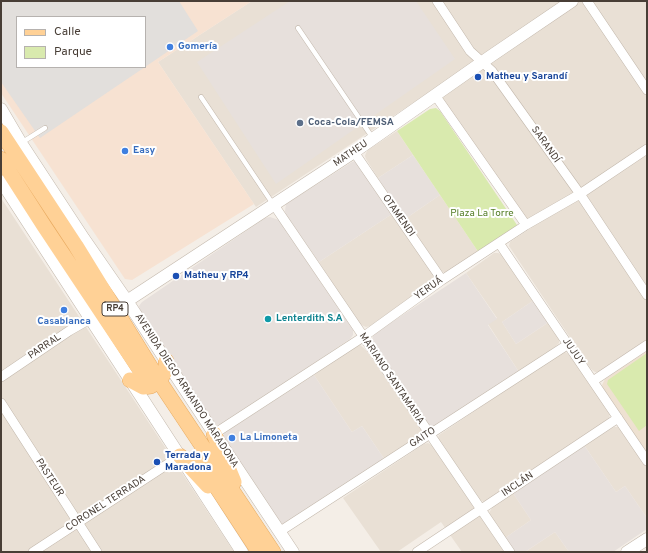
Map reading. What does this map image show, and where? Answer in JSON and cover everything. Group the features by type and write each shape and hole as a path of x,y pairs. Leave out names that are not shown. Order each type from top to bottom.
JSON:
{"main road":[{"name":"AVENIDA DIEGO ARMANDO MARADONA","path":"1,132 17,147 77,238 155,384"},
{"path":"17,147 61,204"},
{"name":"AVENIDA DIEGO ARMANDO MARADONA","path":"1,159 54,251 155,384 240,513 273,552"},
{"path":"54,251 77,238"},
{"path":"130,380 143,387 155,384 166,370 166,360"},
{"path":"214,434 240,513"},
{"path":"180,456 240,513"},
{"name":"AVENIDA DIEGO ARMANDO MARADONA","path":"240,513 259,552"}],"street":[{"name":"SARANDÍ","path":"437,1 470,51 492,71 580,194 647,295"},
{"name":"MATHEU","path":"127,301 354,152 572,1"},
{"path":"587,1 647,90"},
{"path":"435,95 526,225"},
{"name":"AVENIDA DIEGO ARMANDO MARADONA","path":"1,109 17,147"},
{"name":"YERUÁ","path":"214,434 363,337 442,280 498,243 580,194 647,149"},
{"name":"OTAMENDI","path":"354,152 442,280"},
{"name":"AVENIDA DIEGO ARMANDO MARADONA","path":"1,181 54,251 90,319 242,552"},
{"name":"AVENIDA DIEGO ARMANDO MARADONA","path":"61,204 77,238 127,301 293,552"},
{"name":"MARIANO SANTAMARIA","path":"274,205 510,552"},
{"name":"JUJUY","path":"498,243 647,461"},
{"name":"PARRAL","path":"1,377 69,331 90,319"},
{"name":"GAITO","path":"279,532 567,345"},
{"path":"593,381 647,346"},
{"name":"PASTEUR","path":"1,403 97,552"},
{"name":"INCLÁN","path":"417,552 618,418"},
{"name":"CORONEL TERRADA","path":"33,552 180,456"},
{"path":"627,552 647,539"}],"lane":[{"path":"298,28 373,139"},
{"path":"201,97 274,205"},
{"path":"17,147 45,128"}],"shaded area":[{"path":"1,1 252,1 158,62 254,204 132,280 125,279 1,93"},
{"path":"1,1 179,1 198,31 146,66 146,16 16,16 16,68 144,68 40,138 1,82"},
{"path":"252,1 647,1 647,340 599,372 595,372 591,369 509,246 510,242 531,228 434,89 256,207 158,62"},
{"name":"Coca-Cola/FEMSA","path":"290,1 416,1 455,59 276,184 197,62"},
{"path":"397,131 413,155 378,178 366,159 366,153 368,150"},
{"path":"413,155 440,195 405,219 378,178"},
{"path":"355,161 392,214 319,262 286,215 286,204"},
{"path":"440,195 479,253 446,273 441,270 405,219"},
{"path":"1,198 234,552 1,552"},
{"path":"392,214 436,278 370,326 366,327 359,324 319,262"},
{"name":"Lenterdith S.A","path":"270,217 279,220 353,330 353,335 350,339 224,424 217,425 212,421 140,310 139,306 142,302 265,218"},
{"path":"494,253 504,255 534,300 502,322 516,344 549,322 559,339 559,343 555,347 519,372 488,324 497,318 466,273"},
{"path":"466,273 497,319 488,325 519,372 437,426 431,426 427,424 372,341 373,336"},
{"path":"534,300 549,322 516,344 502,322"},
{"path":"360,345 366,350 421,429 422,433 420,437 385,460 362,426 352,432 314,375 356,346"},
{"path":"647,350 647,453 602,385 605,379"},
{"path":"565,352 572,355 610,413 609,419 488,500 484,502 480,500 439,440 439,435 561,353"},
{"path":"314,375 352,432 362,426 385,460 286,524 282,524 278,522 223,436 224,433"},
{"path":"614,427 619,427 621,429 647,467 647,518 625,486 616,492 584,445"},
{"path":"428,443 432,445 504,552 462,552 441,522 397,552 381,552 343,498 424,444"},
{"path":"584,445 616,492 625,486 647,518 647,529 613,552 569,552 555,532 525,552 515,552 505,538 531,520 513,493"},
{"path":"513,493 531,520 505,538 489,513 493,506"},
{"path":"555,532 569,552 525,552"}],"green space":[{"name":"Plaza La Torre","path":"436,108 440,111 517,225 516,228 479,253 397,131 430,109"},
{"path":"647,353 647,425 639,431 607,384 608,380"}],"place":[{"name":"Gomería","path":"170,47"},
{"name":"Matheu y Sarandí","path":"478,77"},
{"name":"Coca-Cola/FEMSA","path":"300,123"},
{"name":"Easy","path":"125,151"},
{"name":"Matheu y RP4","path":"176,276"},
{"name":"Casablanca","path":"64,310"},
{"name":"Lenterdith S.A","path":"268,319"},
{"name":"La Limoneta","path":"232,438"},
{"name":"Terrada y Maradona","path":"157,462"}]}
